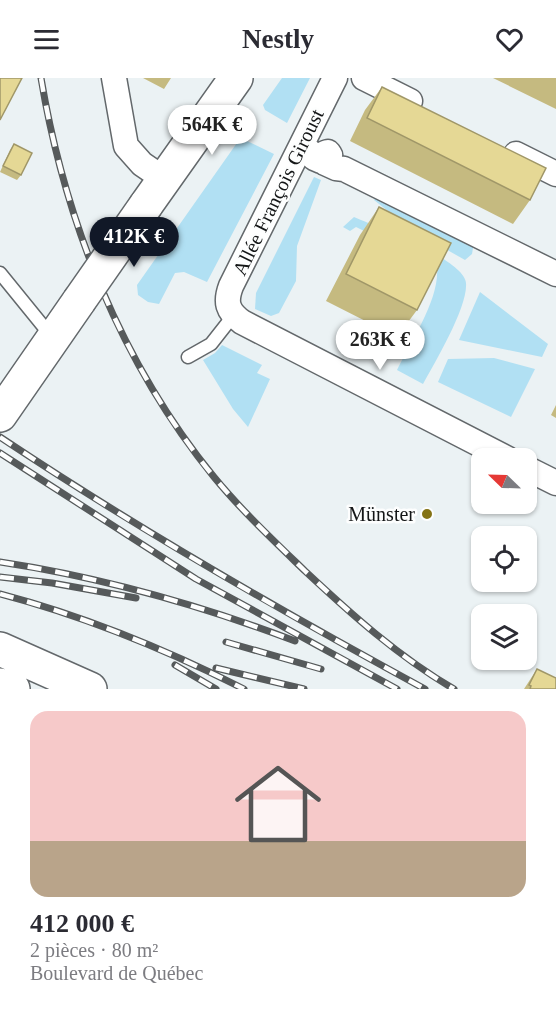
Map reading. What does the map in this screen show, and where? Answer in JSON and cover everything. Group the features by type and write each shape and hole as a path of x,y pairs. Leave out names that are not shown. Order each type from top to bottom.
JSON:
{"main road":[{"path":"0,415 236,78"},
{"path":"0,649 90,689"},
{"path":"0,685 13,689"}],"street":[{"path":"114,78 126,146 142,164 155,192"},
{"name":"Allée François Giroust","path":"230,311 227,297 231,286 335,78"},
{"path":"364,78 428,110"},
{"path":"492,142 556,174"},
{"path":"309,151 314,158 321,161 328,152 330,155 325,164 344,169 556,274"},
{"path":"230,311 371,390 486,448"},
{"path":"537,474 556,483"}],"lane":[{"path":"0,273 54,338"},
{"path":"188,357 212,344 230,311"}],"shaded area":[{"path":"282,78 310,78 287,123 265,110 263,105"},
{"path":"239,140 247,141 274,154 207,282 184,272 175,273 159,304 148,302 138,295 137,285"},
{"path":"314,177 321,180 297,246 296,281 279,313 271,316 255,309 256,293"},
{"path":"378,195 469,237 473,248 472,254 465,260 412,230 374,200"},
{"path":"354,217 436,254 462,274 466,283 462,306 423,384 397,370 429,306 437,279 437,267 356,227 350,231 343,227"},
{"path":"480,292 548,344 542,357 459,340"},
{"path":"222,345 262,365 257,373 270,379 248,427 233,409 203,360 215,353"},
{"path":"494,358 535,369 511,417 438,382 448,359"}],"building":[{"path":"0,78 22,78 0,120"},
{"path":"382,87 546,168 530,200 367,118"},
{"path":"14,144 32,153 21,175 3,166"},
{"path":"379,207 451,243 417,310 346,274"},
{"path":"537,669 556,678 556,689 530,689 529,685"}],"railway":[{"path":"41,78 65,185 102,289 151,387 181,433 235,501 305,571 395,649 454,689"},
{"path":"0,437 104,504 210,568 425,689"},
{"path":"0,453 196,579 397,689"},
{"path":"0,562 112,584 186,604 295,641"},
{"path":"0,577 52,583 136,598"},
{"path":"0,594 125,635 244,689"},
{"path":"226,642 321,669"},
{"path":"175,665 216,689"},
{"path":"216,668 304,689"}],"place":[{"name":"Münster","path":"427,514"}]}
